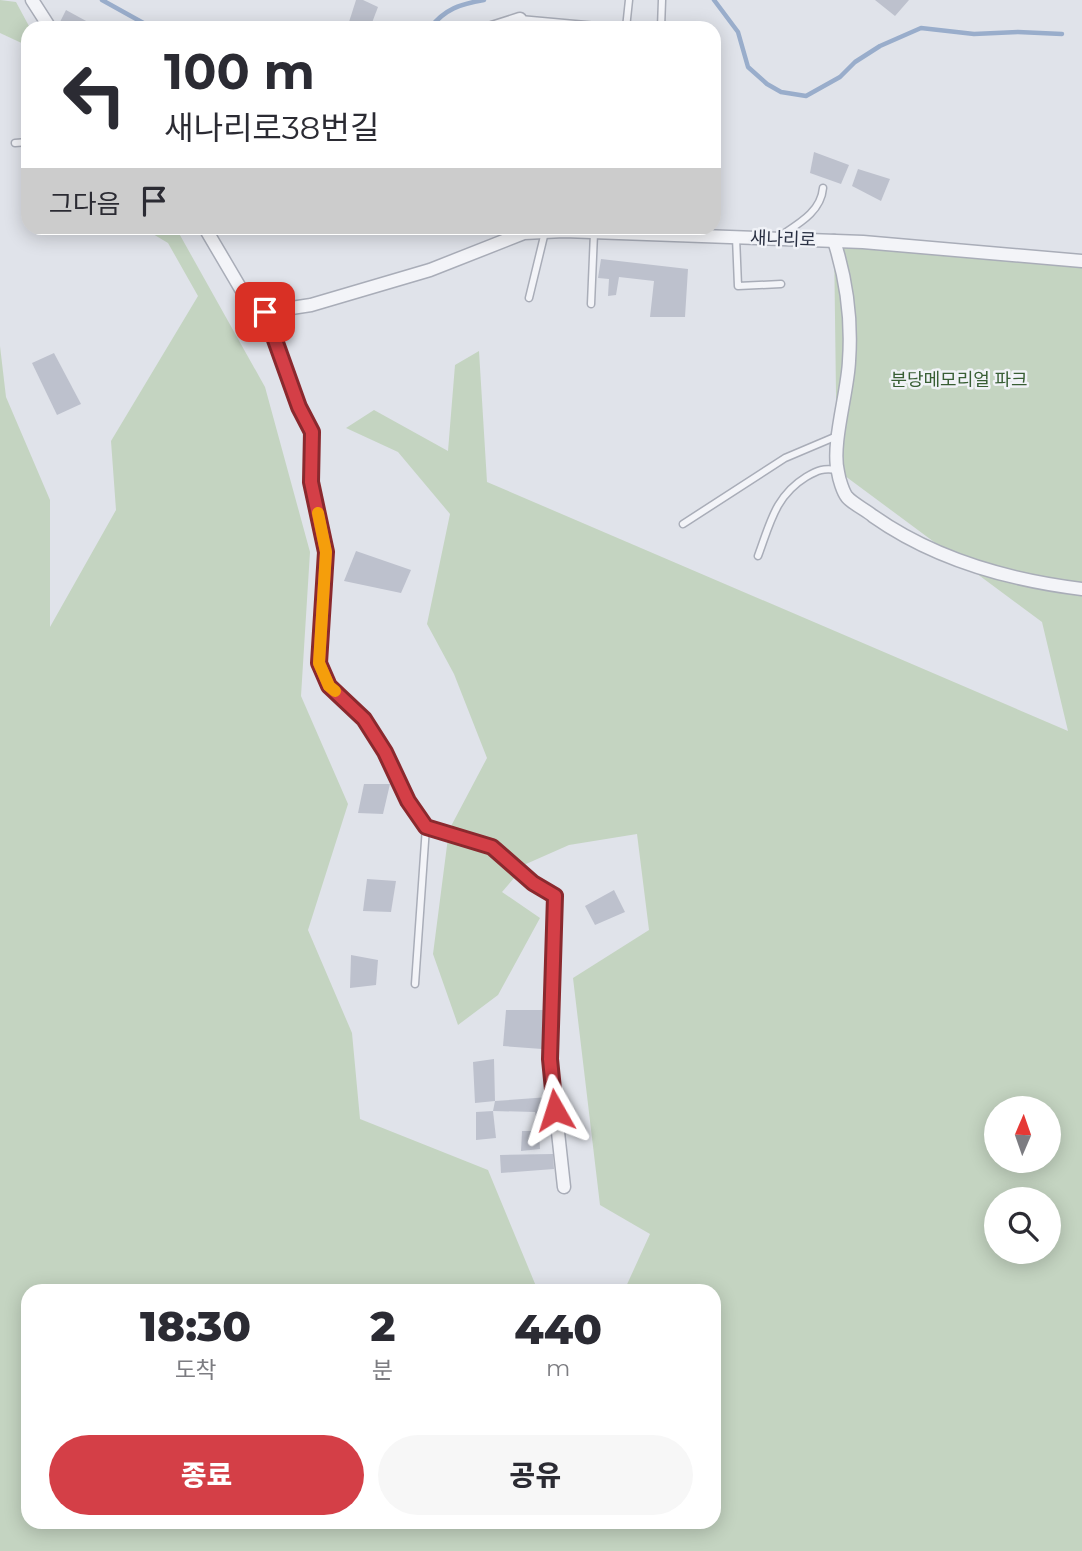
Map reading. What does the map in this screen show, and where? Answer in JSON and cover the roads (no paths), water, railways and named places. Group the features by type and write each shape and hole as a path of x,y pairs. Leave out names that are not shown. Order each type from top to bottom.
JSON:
{"street":[{"path":"32,0 46,21"},
{"path":"514,21 520,19"},
{"path":"209,235 245,296 265,312 299,407 312,432 311,482 326,552 319,663 329,686 364,719 385,752 408,801 426,827 492,847 533,883 555,896 550,1059 564,1187"},
{"name":"새나리로","path":"265,312 311,305 430,270 519,235"},
{"name":"새나리로","path":"702,235 834,241 1082,261"},
{"path":"834,241 844,270 849,301 849,362 837,470 847,497 911,540 982,569 1082,589"}],"lane":[{"path":"627,21 629,0"},
{"path":"661,21 662,0"},
{"path":"520,19 542,21"},
{"path":"15,143 21,143"},
{"path":"775,239 806,219 822,200 823,188"},
{"path":"529,298 544,235"},
{"path":"591,304 594,235"},
{"path":"736,237 738,286 780,284"},
{"path":"683,524 785,458 839,435"},
{"path":"758,556 779,500 793,485 822,468 837,470"},
{"path":"415,984 426,827"}],"waterway":[{"path":"102,0 140,21"},
{"path":"436,21 454,8 484,0"},
{"path":"714,0 738,32 748,67 781,92 806,96 840,77 855,62 880,46 921,28 974,34 1062,34"}],"park label":[{"name":"분당메모리얼 파크","path":"959,380"}]}
